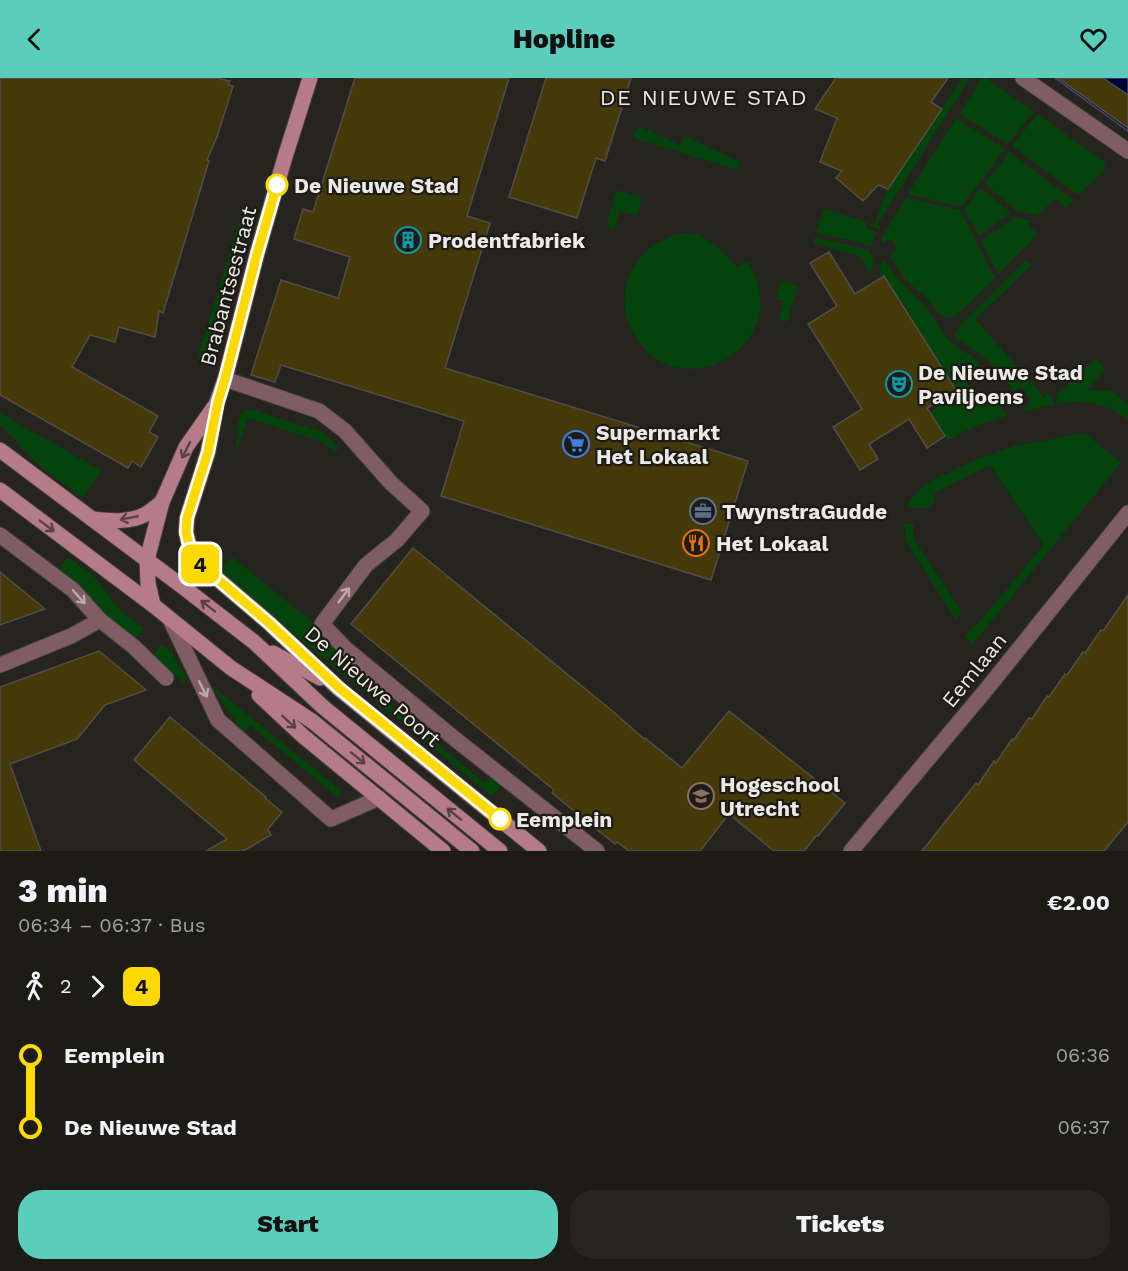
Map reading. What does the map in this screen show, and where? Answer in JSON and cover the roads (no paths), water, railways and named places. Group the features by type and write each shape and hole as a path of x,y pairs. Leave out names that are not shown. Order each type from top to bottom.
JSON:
{"main road":[{"name":"Brabantsestraat","path":"189,545 186,532 187,518 208,452 218,402 257,254 310,78"},
{"name":"Brabantsestraat","path":"153,605 148,583 147,560 162,502 186,447 218,402"},
{"path":"0,450 254,642 324,707 500,851"},
{"path":"0,490 153,605 231,668 303,736 443,851"},
{"path":"92,519 111,521 130,519 145,514 162,502"},
{"name":"De Nieuwe Poort","path":"189,545 201,565 269,623 339,688 538,851"},
{"path":"254,642 339,688"},
{"path":"231,668 312,721 472,851"}],"street":[{"path":"1023,78 1128,151"},
{"name":"De Nieuwe Poort","path":"225,379 320,411 345,431 391,483 422,511 397,540 366,565 322,624 345,648 446,732 597,851"},
{"name":"Eemlaan","path":"851,851 985,691 1128,513"},
{"path":"0,535 73,590 100,620 134,647 166,678"},
{"path":"170,619 218,720 331,819 379,798"},
{"path":"0,664 71,636 100,620"}],"place":[{"name":"De Nieuwe Stad","path":"277,185"},
{"name":"Prodentfabriek","path":"408,240"},
{"name":"De Nieuwe Stad Paviljoens","path":"899,384"},
{"name":"Supermarkt Het Lokaal","path":"576,444"},
{"name":"TwynstraGudde","path":"703,511"},
{"name":"Het Lokaal","path":"696,543"},
{"name":"Hogeschool Utrecht","path":"701,796"},
{"name":"Eemplein","path":"500,819"}],"district":[{"name":"DE NIEUWE STAD","path":"704,97"}]}
